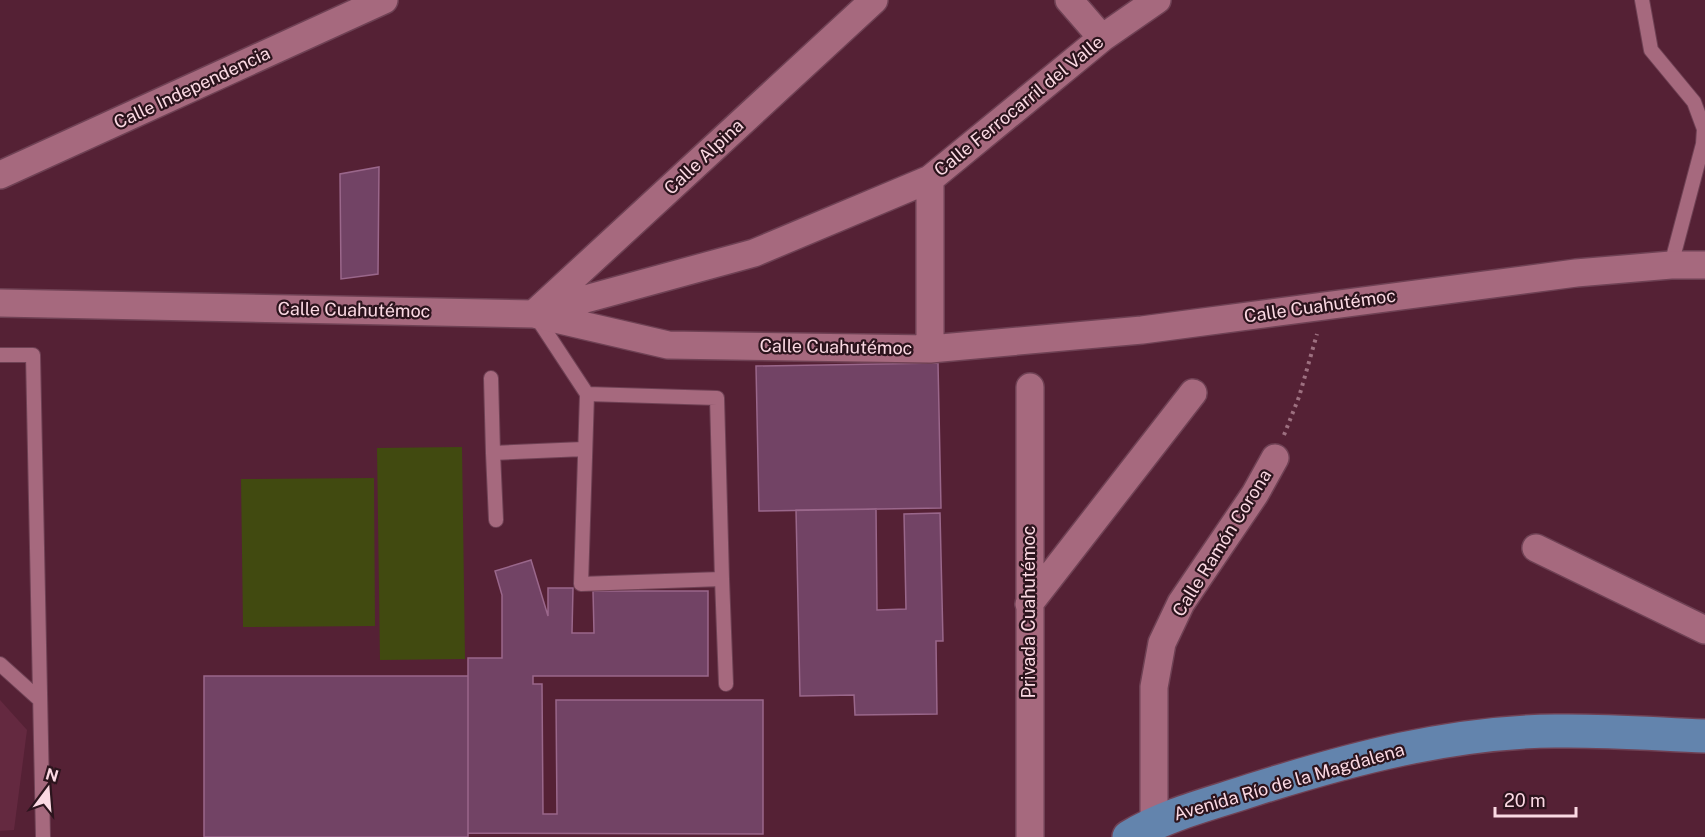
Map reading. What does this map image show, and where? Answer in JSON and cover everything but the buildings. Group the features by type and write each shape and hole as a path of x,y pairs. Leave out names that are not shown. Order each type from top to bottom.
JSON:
{"main road":[{"name":"Avenida Río de la Magdalena","path":"1141,829 1283,780 1403,747 1482,736 1555,731 1705,736"}],"street":[{"name":"Calle Independencia","path":"0,175 384,0"},
{"name":"Calle Alpina","path":"534,314 874,0"},
{"path":"1069,0 1102,38"},
{"name":"Calle Ferrocarril del Valle","path":"534,314 754,253 930,179 1102,38 1157,0"},
{"path":"930,179 930,349"},
{"name":"Calle Cuahutémoc","path":"0,303 534,314 668,345 930,349 1142,330 1576,273 1671,265 1705,265"},
{"name":"Privada Cuahutémoc","path":"1030,387 1030,837"},
{"path":"1029,604 1193,393"},
{"name":"Calle Ramón Corona","path":"1141,829 1154,687 1162,643 1181,603 1255,494 1275,458"},
{"path":"1536,548 1705,630"}],"lane":[{"path":"1642,0 1651,50 1694,102 1704,129 1704,144 1671,265"},
{"path":"534,314 587,393 581,584 722,579"},
{"path":"0,355 33,355 43,837"},
{"path":"491,378 496,520"},
{"path":"587,393 717,398 726,684"},
{"path":"494,453 584,449"},
{"path":"0,664 39,700"}],"path":[{"name":"Calle Ramón Corona","path":"1275,458 1299,397 1325,306"}],"shaded area":[{"path":"0,700 27,730 14,830 0,831"}],"green space":[{"path":"462,447 465,659 380,660 377,448"},
{"path":"374,478 375,626 243,627 241,479"}]}
